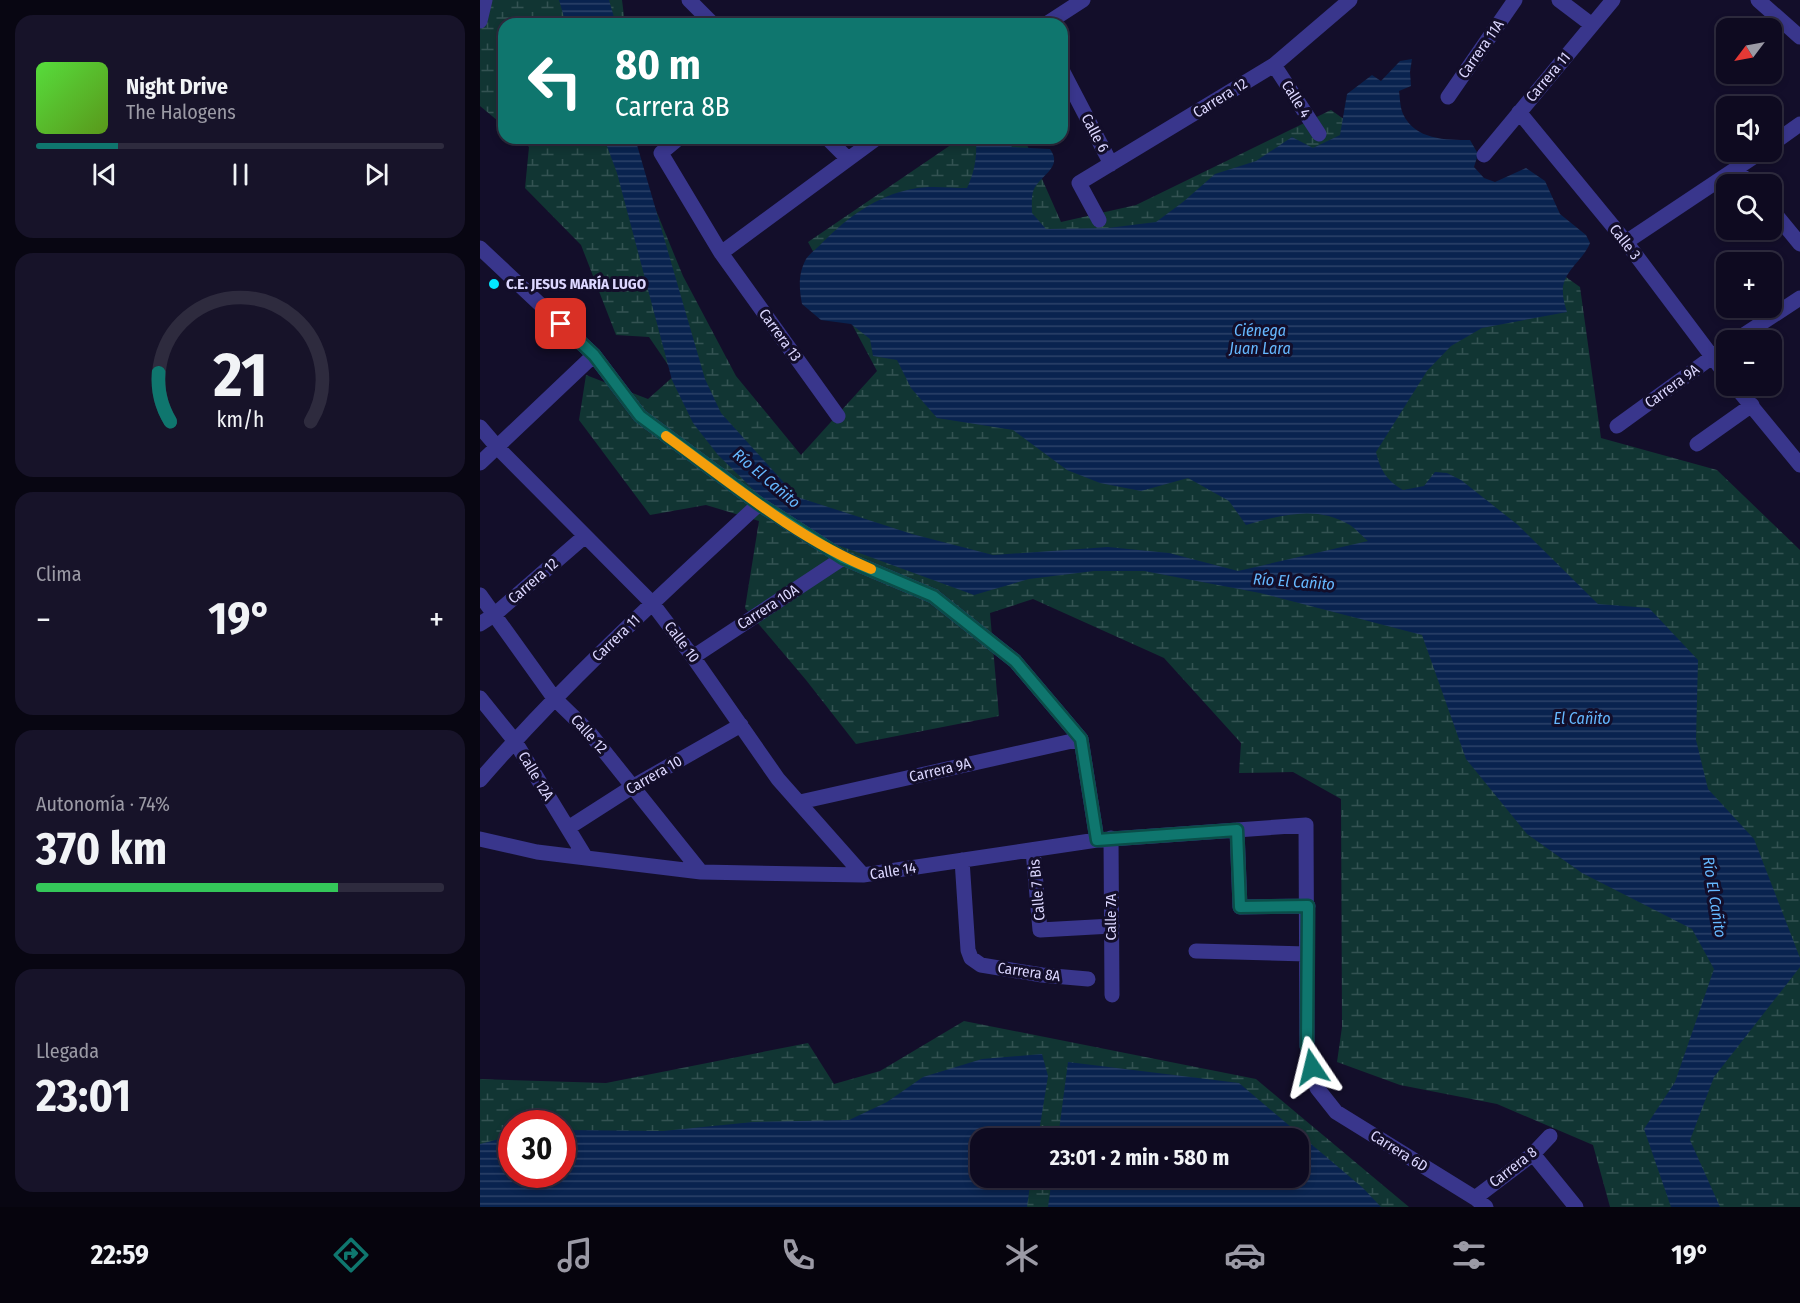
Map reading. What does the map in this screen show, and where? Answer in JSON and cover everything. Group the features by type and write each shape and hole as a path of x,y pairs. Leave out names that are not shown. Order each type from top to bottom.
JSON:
{"street":[{"path":"480,21 485,0"},
{"path":"689,0 708,18"},
{"path":"1055,18 1083,0"},
{"name":"Carrera 12","path":"1099,220 1079,183 1274,64 1350,0"},
{"name":"Carrera 11A","path":"1448,97 1515,0"},
{"path":"1559,0 1592,25"},
{"name":"Carrera 11","path":"1484,155 1613,0"},
{"path":"1758,0 1800,37"},
{"name":"Calle 4","path":"1274,64 1319,134"},
{"name":"Calle 6","path":"1068,82 1111,164"},
{"name":"Calle 3","path":"1519,112 1626,242 1716,362"},
{"path":"1782,137 1800,124"},
{"name":"Carrera 13","path":"672,144 661,153 721,253 838,416"},
{"path":"833,144 848,159"},
{"path":"721,253 869,144"},
{"path":"1626,242 1746,162"},
{"path":"1736,169 1741,174"},
{"path":"1782,222 1800,244"},
{"path":"480,248 594,355 640,416 759,504 843,558 933,596 1015,661 1081,739"},
{"path":"1751,330 1800,298"},
{"name":"Carrera 9A","path":"1617,426 1716,354"},
{"path":"480,463 594,355"},
{"path":"1744,396 1800,465"},
{"path":"1697,444 1752,405"},
{"name":"Calle 10","path":"480,427 498,448 652,603 693,657 778,779 863,875"},
{"name":"Carrera 11","path":"480,780 554,698 759,504"},
{"name":"Carrera 12","path":"480,624 494,615 585,536"},
{"name":"Carrera 10A","path":"693,657 843,558"},
{"name":"Calle 12","path":"480,595 554,698 588,731 701,872"},
{"name":"Calle 12A","path":"480,698 514,740 586,858"},
{"name":"Carrera 10","path":"568,828 632,787 741,725"},
{"name":"Carrera 9A","path":"800,802 1081,739"},
{"name":"Calle 7A","path":"1081,739 1104,839 1112,926 1112,995"},
{"name":"Calle 14","path":"480,838 537,852 701,872 863,875 1104,839 1306,825 1308,906"},
{"path":"1196,951 1307,954 1308,906 1240,907 1237,830"},
{"name":"Calle 7 Bis","path":"1034,850 1040,930 1112,926"},
{"name":"Carrera 8A","path":"962,860 968,950 971,958 981,965 1042,975 1088,979"},
{"name":"Carrera 6D","path":"1307,954 1307,1046 1317,1088 1336,1112 1480,1202"},
{"name":"Carrera 8","path":"1480,1202 1550,1136"},
{"path":"1533,1154 1576,1207"}],"green space":[{"path":"480,0 622,0 624,18 498,18 498,121 480,106"},
{"path":"1331,110 1580,287 1601,438 1717,470 1800,550 1800,1207 1610,1207 1593,1145 1497,1104 1400,1085 1337,1062 1342,1027 1341,799 1293,772 1239,773 1241,743 1164,658 1033,599 990,613 999,716 856,744 745,608 759,521 706,505 650,515 579,420 586,375 648,399 675,375 649,337 616,335 581,245 525,188 529,147 526,144 637,144 639,169 683,276 736,376 801,455 877,371 808,242 952,144 1027,144 1061,222 1136,205"},
{"path":"964,1021 1256,1079 1409,1207 480,1207 480,1079 606,1083 808,1043 834,1084 880,1071"}],"water":[{"path":"559,0 609,0 614,18 564,18"},
{"path":"1412,59 1411,86 1399,91 1402,111 1408,123 1423,134 1432,137 1470,140 1478,154 1474,167 1484,178 1495,182 1526,168 1545,181 1560,214 1586,235 1590,243 1565,279 1563,295 1567,312 1482,328 1451,346 1427,371 1376,452 1380,464 1388,479 1403,490 1424,486 1435,472 1447,473 1461,480 1518,525 1598,604 1649,608 1698,660 1696,740 1708,789 1754,839 1800,958 1800,967 1714,1077 1690,1140 1720,1207 1671,1207 1644,1129 1675,1082 1714,969 1692,929 1582,873 1527,834 1466,759 1422,635 1260,593 1144,571 1094,571 1029,579 974,595 832,543 797,523 757,493 718,455 693,423 672,380 617,173 606,144 637,144 705,379 721,413 797,497 912,534 993,555 1108,547 1169,553 1238,571 1368,541 1350,525 1325,515 1286,515 1246,525 1229,501 1188,478 1141,491 1100,483 1067,470 1013,430 937,418 911,388 897,360 873,356 870,339 851,324 821,320 802,304 800,281 803,265 806,259 842,225 875,202 899,192 919,188 967,188 975,164 976,144 1010,144 1012,147 1050,149 1053,155 1053,166 1032,194 1032,213 1046,229 1108,228 1156,222 1215,174 1256,161 1292,137 1313,148 1340,135 1347,94 1372,75 1381,81 1400,61"},
{"path":"1042,1054 1048,1076 1040,1128 970,1128 970,1188 1030,1188 1027,1207 480,1207 480,1144 498,1139 498,1188 576,1188 576,1130 663,1131 753,1122 849,1120 887,1102 923,1077 982,1059"},
{"path":"1068,1062 1239,1083 1292,1128 1059,1128"},
{"path":"1309,1142 1363,1188 1381,1207 1048,1207 1051,1188 1309,1188"}],"slow traffic":[{"path":"666,436 759,504 843,558 871,569"}],"place":[{"name":"C.E. JESUS MARÍA LUGO","path":"494,284"}],"route":[{"path":"561,324 594,355 640,416 759,504 843,558 933,596 1015,661 1081,739 1097,840 1237,830 1240,907 1308,906 1307,1046 1312,1067"}],"water label":[{"name":"Ciénega Juan Lara","path":"1260,339"},
{"name":"Río El Cañito","path":"767,478"},
{"name":"Río El Cañito","path":"1294,581"},
{"name":"El Cañito","path":"1582,718"},
{"name":"Río El Cañito","path":"1715,897"}]}
